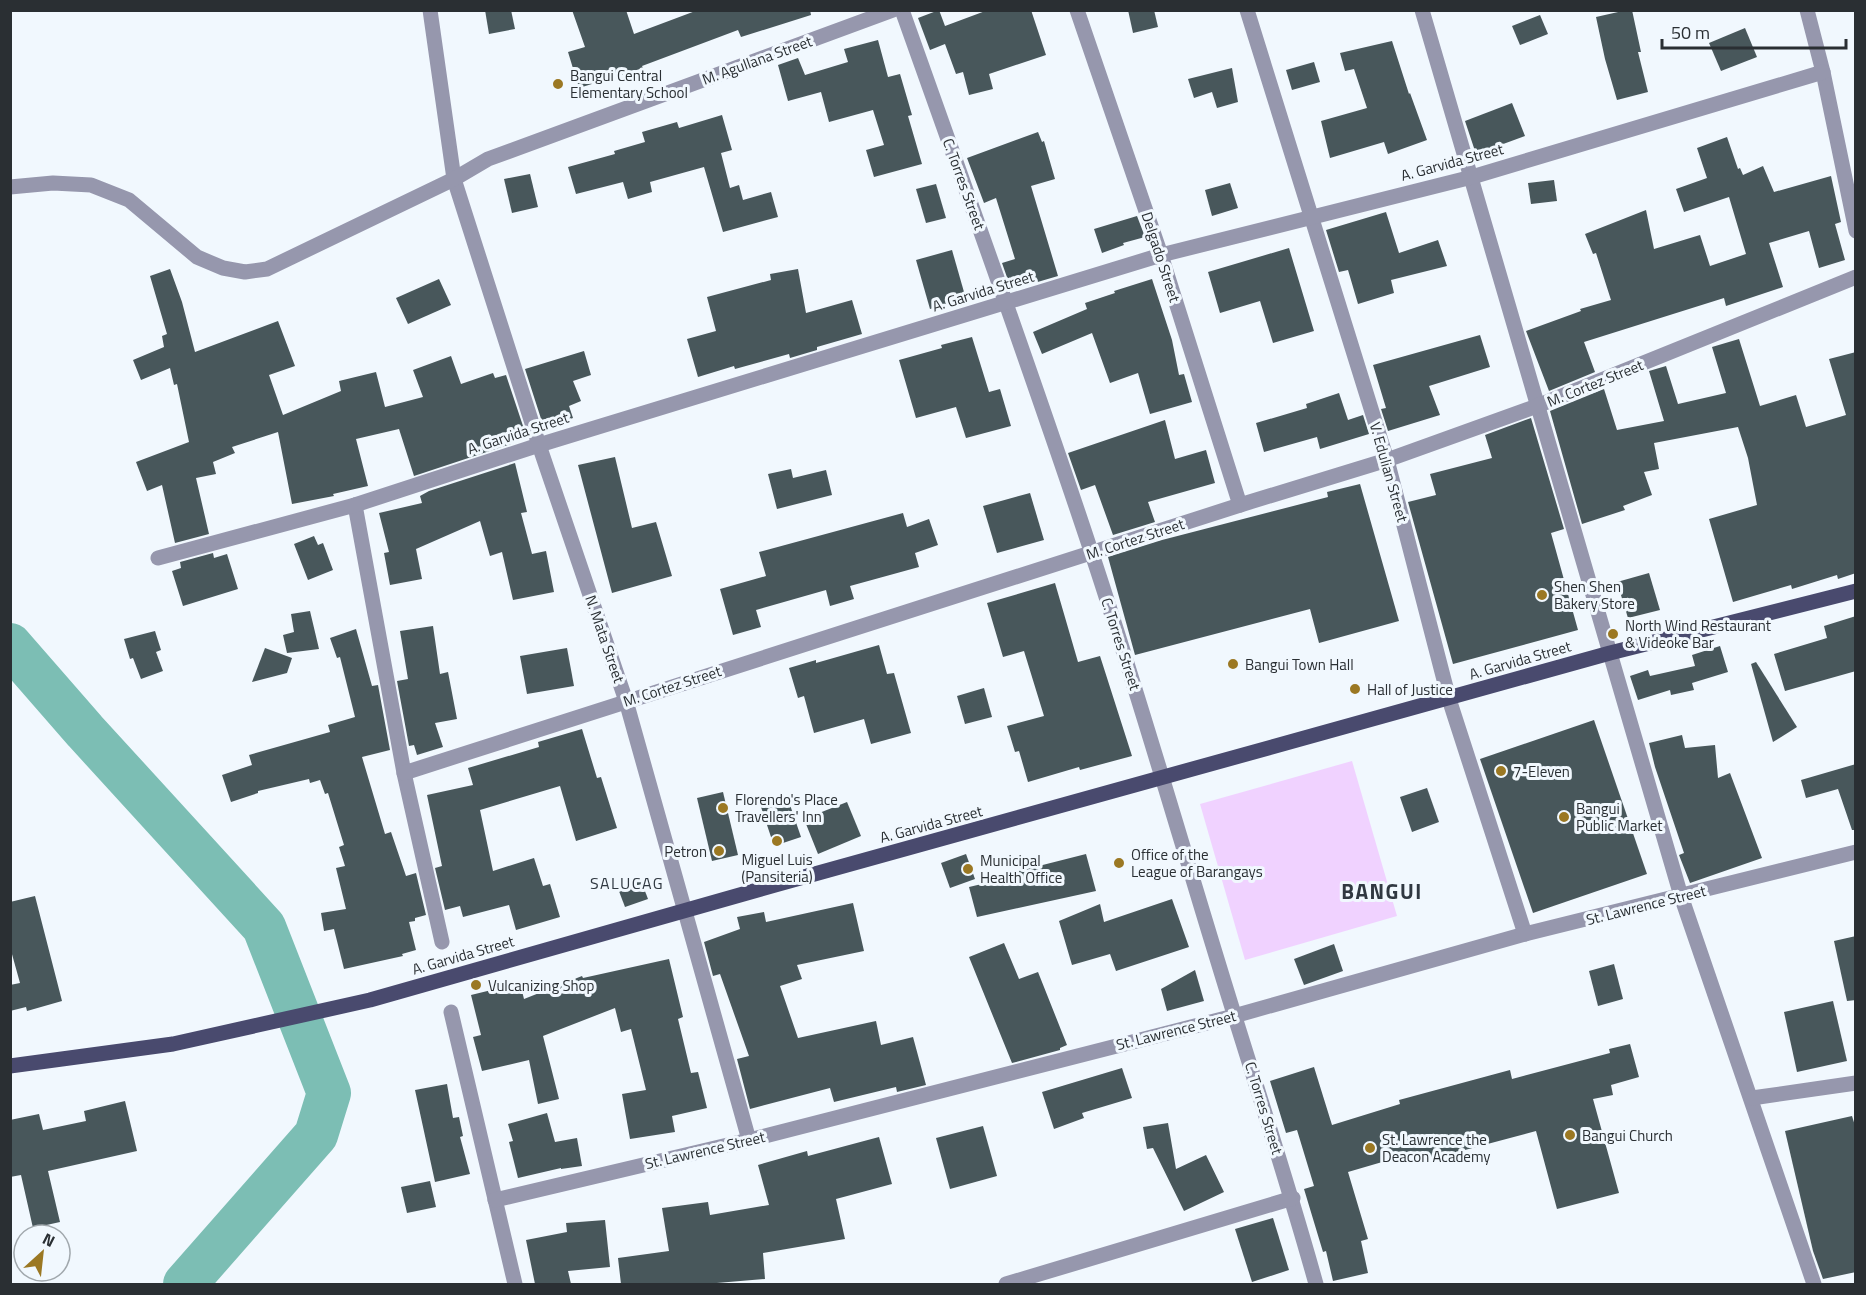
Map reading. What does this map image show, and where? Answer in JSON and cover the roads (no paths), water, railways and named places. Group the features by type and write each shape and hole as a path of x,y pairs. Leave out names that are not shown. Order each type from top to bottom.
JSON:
{"main road":[{"name":"A. Garvida Street","path":"10,1066 173,1044 370,1000 1610,653 1856,591"}],"street":[{"name":"N. Mata Street","path":"430,10 454,179 539,445 626,701 749,1140"},
{"name":"M. Agullana Street","path":"10,187 52,183 91,185 129,200 197,257 223,268 245,272 267,269 454,179 488,159 893,10"},
{"name":"C. Torres Street","path":"902,10 1007,303 1092,553 1164,779 1234,1016 1293,1198 1316,1284"},
{"name":"Delgado Street","path":"1077,10 1161,255 1240,505"},
{"name":"V. Edulian Street","path":"1247,10 1387,460 1449,699 1525,934"},
{"path":"1422,10 1681,896 1814,1284"},
{"path":"1808,10 1856,231"},
{"name":"A. Garvida Street","path":"158,558 355,505 539,445 1161,255 1472,177 1822,72"},
{"name":"M. Cortez Street","path":"404,773 1387,460 1537,406 1856,276"},
{"path":"355,505 404,773 442,942"},
{"name":"St. Lawrence Street","path":"495,1200 749,1140 1234,1016 1525,934 1856,852"},
{"path":"451,1012 515,1284"},
{"path":"1752,1098 1856,1083"},
{"path":"1006,1284 1293,1198"}],"waterway":[{"path":"10,645 85,731 264,927 329,1093 316,1135 185,1284"}],"place":[{"name":"Bangui Central Elementary School","path":"558,84"},
{"name":"Shen Shen Bakery Store","path":"1542,595"},
{"name":"North Wind Restaurant & Videoke Bar","path":"1613,634"},
{"name":"Bangui Town Hall","path":"1233,664"},
{"name":"Hall of Justice","path":"1355,689"},
{"name":"7-Eleven","path":"1501,771"},
{"name":"Florendo's Place Travellers' Inn","path":"723,808"},
{"name":"Bangui Public Market","path":"1564,817"},
{"name":"Miguel Luis (Pansiteria)","path":"777,841"},
{"name":"Petron","path":"719,851"},
{"name":"Office of the League of Barangays","path":"1119,863"},
{"name":"Municipal Health Office","path":"968,869"},
{"name":"Vulcanizing Shop","path":"476,985"},
{"name":"Bangui Church","path":"1570,1135"},
{"name":"St. Lawrence the Deacon Academy","path":"1370,1148"}],"district":[{"name":"SALUCAG","path":"627,883"},
{"name":"BANGUI","path":"1382,891"}]}
